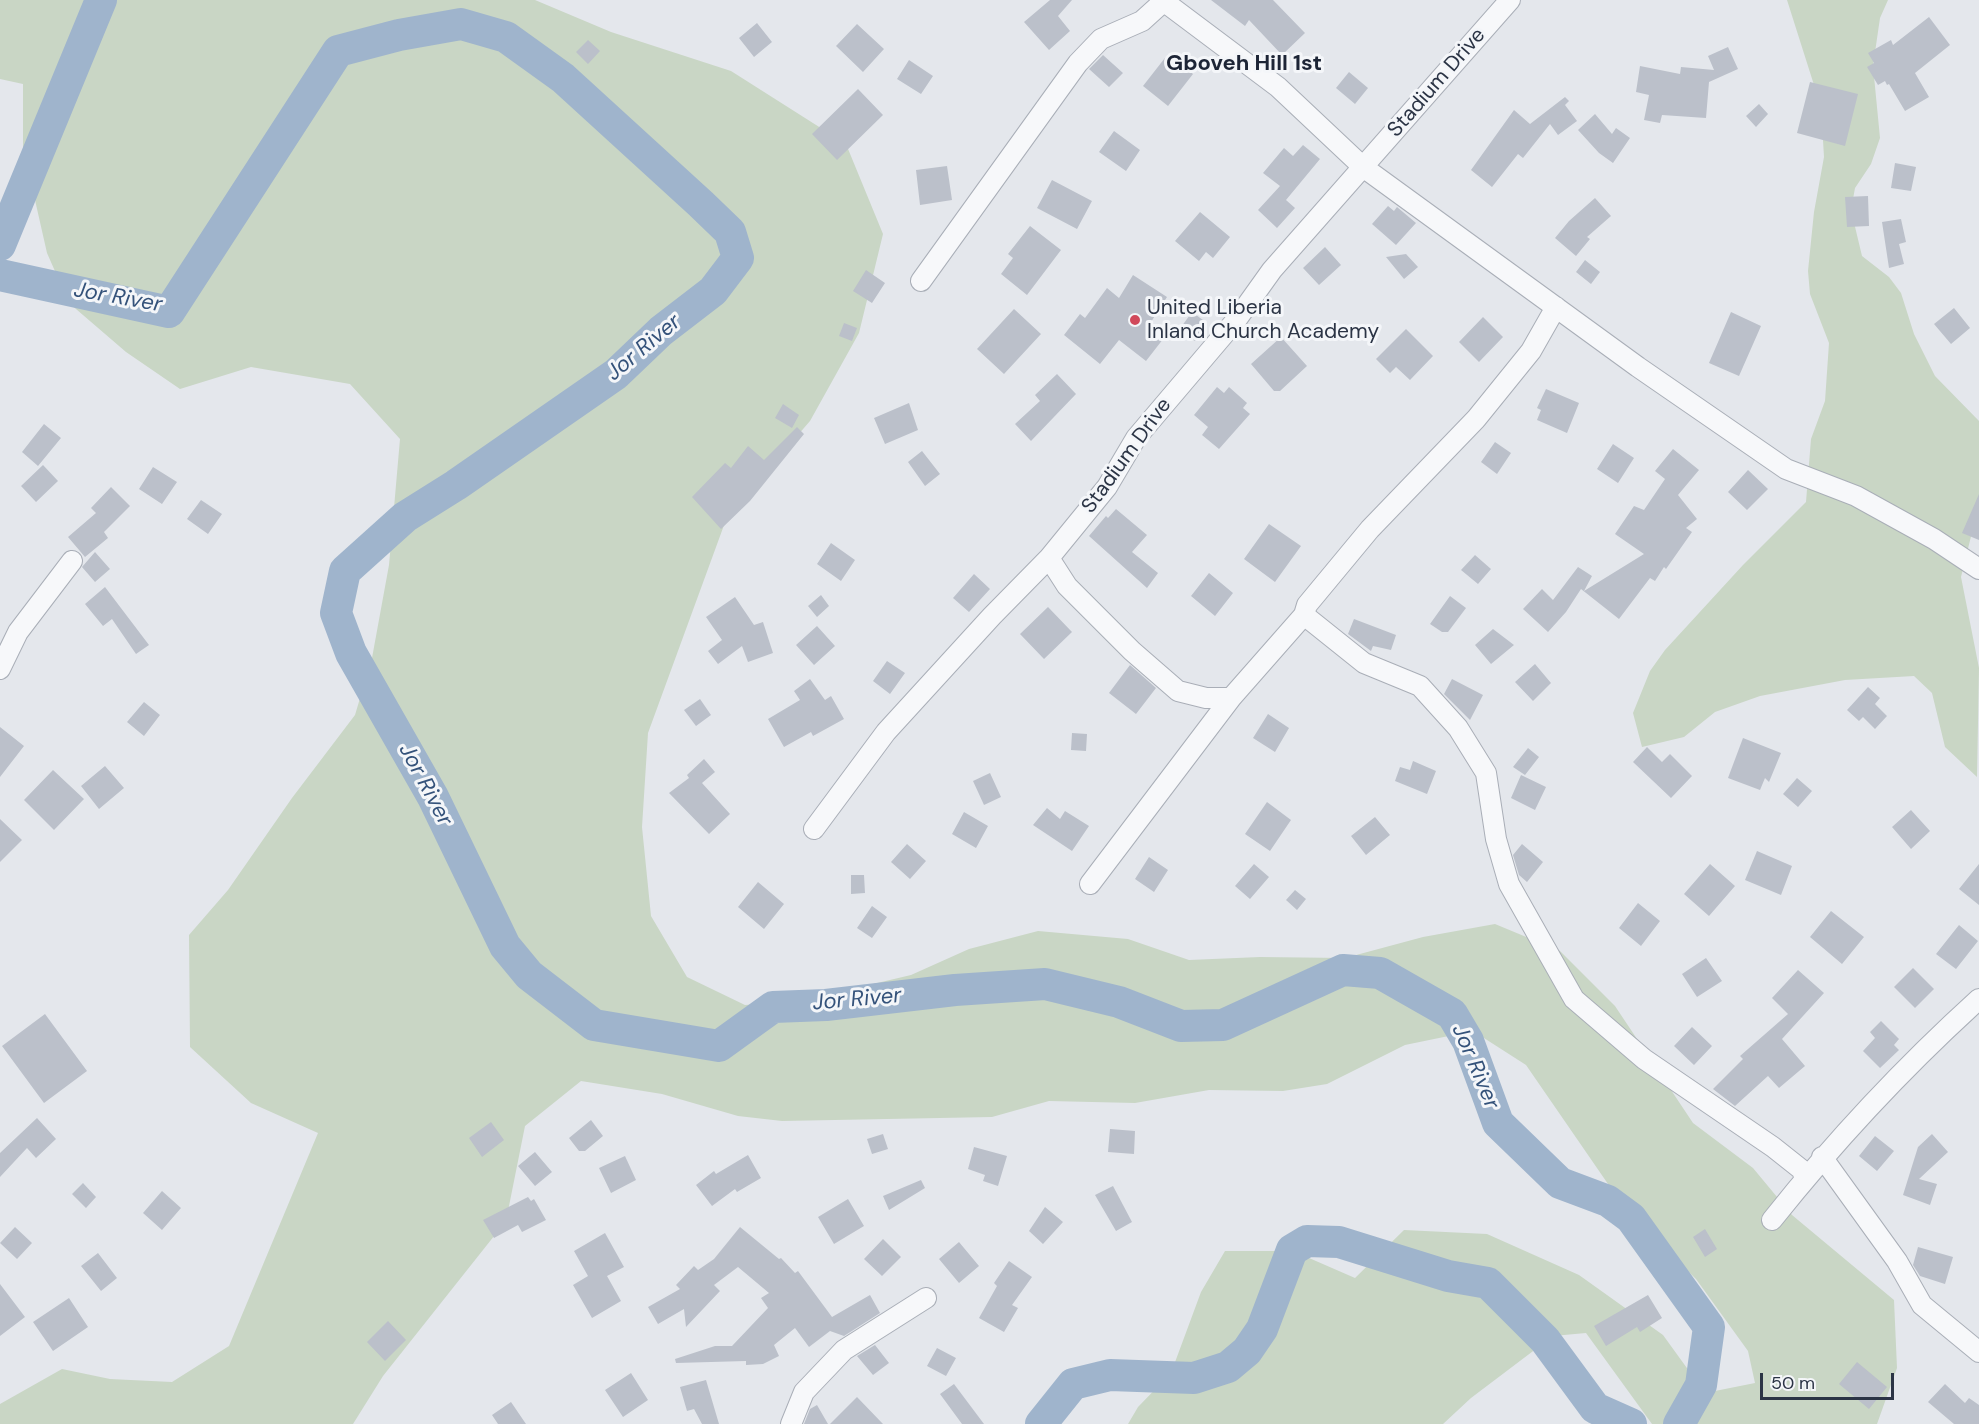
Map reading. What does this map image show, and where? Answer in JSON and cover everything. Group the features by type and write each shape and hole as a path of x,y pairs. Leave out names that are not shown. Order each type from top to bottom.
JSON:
{"street":[{"name":"Stadium Drive","path":"814,829 886,732 992,616 1049,558 1107,488 1136,438 1237,319 1272,270 1510,0"},
{"path":"921,281 1078,63 1101,39 1142,21 1163,1 1278,87 1363,167 1638,367 1786,469 1856,496 1934,539 1979,569"},
{"path":"1090,884 1231,698 1304,615 1307,605 1370,529 1476,419 1507,381 1531,351 1556,307"},
{"path":"1049,558 1067,586 1132,651 1178,691 1206,698 1231,698"},
{"path":"0,669 18,632 72,561"},
{"path":"1304,615 1364,663 1420,687 1458,728 1486,773 1496,840 1509,884 1574,999 1644,1059 1773,1147 1802,1170 1805,1179"},
{"path":"1772,1220 1822,1157 1936,1037 1979,999"},
{"path":"1822,1157 1897,1261 1922,1305 1979,1352"},
{"path":"791,1424 804,1392 844,1350 926,1298"}],"green space":[{"path":"0,0 535,0 611,32 731,71 846,144 883,234 859,333 810,421 727,517 648,733 642,827 651,916 687,977 745,1005 801,1001 911,975 969,949 1038,931 1128,939 1189,960 1260,957 1345,958 1423,937 1495,924 1560,951 1615,1006 1693,1123 1753,1168 1792,1215 1894,1300 1897,1368 1877,1424 1652,1424 1586,1333 1553,1336 1471,1398 1443,1424 1128,1424 1138,1407 1171,1373 1201,1292 1225,1251 1293,1251 1355,1278 1404,1230 1487,1234 1579,1275 1663,1335 1705,1393 1755,1383 1748,1351 1696,1279 1628,1213 1526,1065 1473,1031 1405,1045 1327,1084 1283,1091 1209,1090 1135,1103 1049,1101 992,1117 782,1121 738,1116 662,1094 581,1081 525,1126 506,1221 383,1376 353,1424 0,1424 0,1404 62,1369 110,1379 172,1382 229,1346 318,1133 251,1103 190,1047 189,935 228,890 292,798 355,715 372,658 389,565 400,439 350,384 251,367 180,389 126,352 69,303 47,253 23,147 23,84 0,79"},
{"path":"1787,0 1888,0 1880,18 1873,66 1880,138 1871,164 1855,188 1851,210 1862,256 1889,277 1901,293 1914,334 1935,376 1979,421 1979,504 1961,577 1979,668 1977,777 1945,747 1932,693 1914,676 1845,680 1760,696 1715,712 1684,737 1642,747 1633,713 1650,671 1665,650 1743,565 1806,502 1811,439 1825,401 1829,343 1810,294 1808,271 1814,212 1824,157 1821,107"}],"building":[{"path":"1050,0 1072,0 1058,16 1070,31 1049,50 1024,22"},
{"path":"1211,0 1273,0 1305,33 1282,55 1249,20 1245,26"},
{"path":"1929,17 1950,45 1915,73 1929,97 1905,111 1889,84 1887,85 1885,81 1878,85 1867,67 1874,63 1868,53 1891,40 1893,45"},
{"path":"757,23 772,42 754,57 739,38"},
{"path":"857,24 884,49 863,72 836,46"},
{"path":"588,40 600,51 588,64 576,52"},
{"path":"1728,47 1738,69 1709,82 1706,118 1662,115 1660,123 1644,120 1649,95 1636,92 1640,66 1680,74 1681,67 1714,70 1708,56"},
{"path":"1168,54 1193,74 1168,106 1143,86"},
{"path":"1103,55 1123,73 1109,87 1089,69"},
{"path":"909,60 933,76 921,94 897,79"},
{"path":"1349,72 1368,88 1355,104 1336,88"},
{"path":"1810,82 1858,94 1845,146 1797,133"},
{"path":"858,89 883,115 837,160 812,134"},
{"path":"1565,97 1569,101 1565,105 1577,121 1558,135 1550,124 1523,158 1518,154 1492,187 1471,170 1514,110 1530,124"},
{"path":"1759,104 1768,114 1756,127 1746,116"},
{"path":"1595,114 1612,134 1616,128 1630,138 1613,163 1599,153 1578,130"},
{"path":"1114,131 1140,150 1126,171 1099,152"},
{"path":"1303,145 1320,159 1286,200 1295,208 1277,228 1258,210 1280,186 1263,173 1284,148 1293,156"},
{"path":"1895,163 1916,167 1911,191 1891,188"},
{"path":"947,166 952,200 920,205 916,170"},
{"path":"1052,180 1092,201 1077,229 1037,208"},
{"path":"1868,196 1869,226 1847,227 1845,197"},
{"path":"1595,198 1611,216 1587,237 1590,239 1576,256 1555,238 1569,221"},
{"path":"1388,206 1394,211 1397,207 1416,223 1396,245 1372,224"},
{"path":"1200,212 1230,237 1213,258 1206,252 1199,261 1175,241"},
{"path":"1901,219 1906,242 1899,244 1904,264 1889,268 1882,222"},
{"path":"1030,226 1061,250 1027,295 1001,274 1013,258 1008,254"},
{"path":"1325,247 1341,265 1319,285 1303,268"},
{"path":"1406,254 1418,267 1404,279 1386,257"},
{"path":"1585,260 1600,272 1591,284 1576,272"},
{"path":"866,270 885,283 872,303 853,291"},
{"path":"1133,275 1167,297 1151,322 1167,334 1146,361 1119,340 1100,364 1064,335 1080,314 1085,318 1107,288 1119,298"},
{"path":"1954,308 1970,328 1951,344 1934,324"},
{"path":"1014,309 1041,334 1004,374 977,349"},
{"path":"1192,312 1207,323 1195,341 1179,330"},
{"path":"1731,312 1761,326 1739,376 1709,363"},
{"path":"1483,317 1503,337 1479,362 1459,342"},
{"path":"844,323 857,328 852,341 839,336"},
{"path":"1406,329 1433,356 1410,380 1396,367 1390,373 1376,359"},
{"path":"1281,337 1307,366 1280,391 1274,391 1251,364"},
{"path":"1057,374 1076,394 1031,441 1015,424 1040,401 1035,395"},
{"path":"1217,387 1224,393 1229,387 1247,403 1243,408 1250,414 1219,449 1202,435 1208,427 1194,415"},
{"path":"1546,389 1579,403 1567,433 1537,420 1541,410 1537,408"},
{"path":"909,403 918,430 885,444 874,418"},
{"path":"783,404 799,415 792,428 775,418"},
{"path":"44,424 61,438 38,466 22,452"},
{"path":"797,427 804,434 750,501 721,529 692,497 725,463 731,468 748,446 764,460"},
{"path":"1495,442 1511,453 1497,474 1481,462"},
{"path":"1613,444 1634,458 1618,483 1597,469"},
{"path":"1673,449 1699,470 1678,495 1697,519 1686,528 1692,532 1666,569 1664,567 1655,581 1650,578 1619,619 1581,589 1566,612 1548,632 1523,609 1542,589 1553,600 1578,567 1592,576 1584,591 1644,554 1615,534 1634,506 1644,510 1665,479 1655,471"},
{"path":"922,451 940,474 925,486 908,462"},
{"path":"43,465 58,481 36,502 21,486"},
{"path":"153,467 177,482 162,504 139,489"},
{"path":"1748,470 1768,489 1747,510 1728,492"},
{"path":"111,487 130,506 104,532 108,538 85,557 68,537 96,513 91,508"},
{"path":"1979,494 1979,540 1962,533"},
{"path":"201,500 222,514 208,534 187,519"},
{"path":"1116,509 1147,535 1132,552 1158,573 1147,588 1089,536 1106,516 1108,518"},
{"path":"1269,524 1301,546 1275,582 1244,559"},
{"path":"831,543 855,560 841,581 817,564"},
{"path":"95,552 110,569 95,582 82,567"},
{"path":"1475,555 1491,569 1478,584 1461,570"},
{"path":"1209,573 1233,593 1215,616 1191,596"},
{"path":"974,574 990,589 969,612 953,598"},
{"path":"105,587 149,645 136,654 112,619 103,626 85,604"},
{"path":"821,595 829,606 817,617 808,606"},
{"path":"1450,596 1466,608 1448,632 1442,632 1430,624"},
{"path":"735,597 754,625 763,622 773,653 748,662 742,646 718,664 708,651 722,640 706,617"},
{"path":"1048,607 1072,632 1044,659 1020,634"},
{"path":"1354,619 1396,635 1391,650 1373,646 1371,651 1348,634"},
{"path":"817,626 835,646 814,665 796,645"},
{"path":"1493,629 1514,645 1491,664 1475,645"},
{"path":"887,661 905,673 890,694 873,681"},
{"path":"1535,664 1551,683 1533,701 1515,682"},
{"path":"1130,665 1156,688 1136,714 1109,693"},
{"path":"810,679 825,700 831,696 844,719 813,736 811,732 784,747 768,719 800,700 794,691"},
{"path":"1452,679 1483,695 1470,720 1444,694"},
{"path":"1868,687 1880,698 1875,704 1887,716 1875,729 1863,717 1859,721 1847,710"},
{"path":"700,699 711,715 696,726 684,710"},
{"path":"144,702 160,715 144,736 127,722"},
{"path":"1268,714 1289,728 1275,752 1253,738"},
{"path":"0,727 24,746 0,777"},
{"path":"1072,733 1087,734 1086,751 1071,750"},
{"path":"1743,738 1781,753 1769,782 1765,778 1760,790 1728,778"},
{"path":"1647,747 1662,762 1670,754 1692,776 1671,798 1633,762"},
{"path":"1528,748 1539,757 1525,775 1513,767"},
{"path":"704,759 715,772 702,783 730,814 709,834 669,793 689,778 687,775"},
{"path":"1413,761 1436,771 1427,794 1395,781 1400,767 1410,770"},
{"path":"105,766 124,788 99,809 81,786"},
{"path":"53,770 84,799 54,830 24,800"},
{"path":"990,773 1001,797 984,805 973,781"},
{"path":"1521,775 1546,787 1535,810 1511,798"},
{"path":"1797,778 1812,791 1798,807 1783,794"},
{"path":"1267,802 1291,820 1270,851 1245,834"},
{"path":"1047,808 1060,819 1065,811 1089,826 1072,851 1033,825"},
{"path":"1911,810 1930,831 1911,849 1892,827"},
{"path":"964,812 988,826 976,848 952,834"},
{"path":"1375,817 1390,835 1366,855 1351,836"},
{"path":"0,819 22,840 0,862"},
{"path":"907,844 926,861 910,879 891,862"},
{"path":"1522,844 1543,862 1527,882 1519,875 1513,855"},
{"path":"1757,851 1792,866 1781,895 1745,880"},
{"path":"1149,857 1168,870 1154,892 1135,879"},
{"path":"1254,864 1269,877 1250,899 1235,886"},
{"path":"1710,864 1735,886 1709,916 1684,894"},
{"path":"1979,864 1979,905 1959,889"},
{"path":"851,875 864,875 865,893 851,894"},
{"path":"758,882 784,904 764,929 738,907"},
{"path":"1295,890 1306,899 1297,910 1286,900"},
{"path":"1638,903 1660,921 1641,946 1619,928"},
{"path":"872,906 887,917 872,938 857,928"},
{"path":"1831,911 1864,937 1842,964 1810,937"},
{"path":"1959,925 1978,941 1956,969 1936,954"},
{"path":"1706,958 1722,981 1697,997 1682,974"},
{"path":"1913,968 1934,989 1915,1008 1894,987"},
{"path":"1798,970 1824,993 1782,1039 1805,1066 1779,1088 1768,1076 1735,1106 1713,1089 1743,1059 1740,1056 1788,1014 1772,998"},
{"path":"45,1014 87,1071 44,1103 2,1046"},
{"path":"1881,1021 1899,1039 1894,1045 1899,1050 1880,1068 1863,1051 1875,1038 1870,1032"},
{"path":"1692,1027 1712,1046 1694,1065 1674,1046"},
{"path":"37,1118 56,1139 36,1158 27,1148 0,1177 0,1153"},
{"path":"591,1120 603,1136 585,1151 579,1151 569,1138"},
{"path":"491,1122 504,1140 482,1157 469,1138"},
{"path":"1110,1129 1135,1131 1134,1154 1108,1152"},
{"path":"883,1134 888,1149 872,1154 867,1139"},
{"path":"1932,1134 1948,1152 1919,1179 1937,1184 1930,1205 1903,1195 1918,1147"},
{"path":"1875,1136 1894,1151 1877,1171 1859,1156"},
{"path":"974,1147 1007,1156 998,1186 983,1181 985,1175 968,1169"},
{"path":"535,1152 552,1172 535,1186 518,1166"},
{"path":"748,1155 761,1178 737,1192 735,1189 712,1206 696,1185 714,1171 716,1174"},
{"path":"625,1156 636,1180 611,1193 599,1168"},
{"path":"921,1180 925,1188 889,1210 883,1196"},
{"path":"83,1183 96,1197 86,1208 72,1194"},
{"path":"1113,1186 1132,1222 1116,1231 1095,1195"},
{"path":"162,1191 181,1208 162,1230 143,1213"},
{"path":"528,1197 531,1201 534,1199 546,1220 522,1232 518,1225 494,1238 483,1220"},
{"path":"848,1199 864,1226 834,1244 818,1217"},
{"path":"1045,1207 1063,1222 1043,1244 1029,1231"},
{"path":"15,1227 32,1243 17,1259 0,1243"},
{"path":"740,1227 779,1259 781,1258 795,1273 798,1271 832,1317 870,1295 880,1313 844,1336 830,1331 809,1347 795,1328 774,1345 779,1356 763,1364 746,1365 746,1361 676,1363 675,1359 715,1346 732,1346 768,1308 761,1298 769,1293 738,1267 714,1285 720,1291 686,1327 684,1309 658,1324 648,1307 680,1289 676,1285 694,1266 698,1270 714,1259"},
{"path":"1705,1229 1717,1249 1705,1257 1693,1237"},
{"path":"605,1233 624,1267 607,1276 621,1301 592,1318 573,1285 588,1276 574,1251"},
{"path":"883,1239 901,1257 882,1276 864,1259"},
{"path":"959,1242 979,1266 959,1283 939,1259"},
{"path":"1918,1247 1953,1257 1945,1284 1920,1276 1913,1265"},
{"path":"98,1253 117,1278 101,1291 81,1266"},
{"path":"1009,1261 1032,1277 1012,1305 1018,1308 1004,1332 979,1318 997,1286 994,1283"},
{"path":"0,1284 25,1317 0,1336"},
{"path":"1648,1295 1662,1318 1640,1332 1637,1327 1606,1346 1594,1326"},
{"path":"69,1298 88,1327 53,1351 33,1322"},
{"path":"388,1321 406,1340 385,1361 367,1342"},
{"path":"875,1345 889,1363 873,1375 857,1356"},
{"path":"937,1348 956,1358 946,1376 927,1366"},
{"path":"1857,1362 1887,1387 1869,1409 1839,1384"},
{"path":"631,1373 648,1400 623,1417 605,1390"},
{"path":"706,1380 719,1424 702,1424 694,1409 687,1411 680,1387"},
{"path":"954,1384 984,1424 962,1424 940,1394"},
{"path":"1945,1384 1965,1403 1969,1398 1979,1405 1979,1424 1954,1424 1928,1402"},
{"path":"857,1397 883,1424 830,1424"},
{"path":"511,1402 526,1424 498,1424 492,1415"},
{"path":"817,1405 828,1424 804,1424 810,1409"}],"waterway":[{"name":"Jor River","path":"0,245 101,0"},
{"name":"Jor River","path":"0,275 169,312 338,51 399,35 461,24 506,37 563,78 701,204 730,232 738,258 713,291 661,331 616,374 456,485 405,517 345,571 336,613 351,653 433,797 505,946 529,975 594,1025 719,1046 773,1007 826,1005 955,990 1045,984 1119,1002 1181,1026 1223,1025 1343,970 1380,973 1452,1014 1468,1041 1498,1123 1560,1183 1608,1201 1631,1218 1709,1327 1701,1385 1679,1424"},
{"name":"Jor River","path":"1041,1424 1073,1384 1110,1375 1194,1378 1228,1367 1247,1351 1262,1329 1292,1250 1307,1241 1339,1242 1448,1276 1488,1283 1545,1340 1595,1408 1631,1424"}],"place":[{"name":"United Liberia Inland Church Academy","path":"1135,320"}],"district":[{"name":"Gboveh Hill 1st","path":"1244,64"}]}
